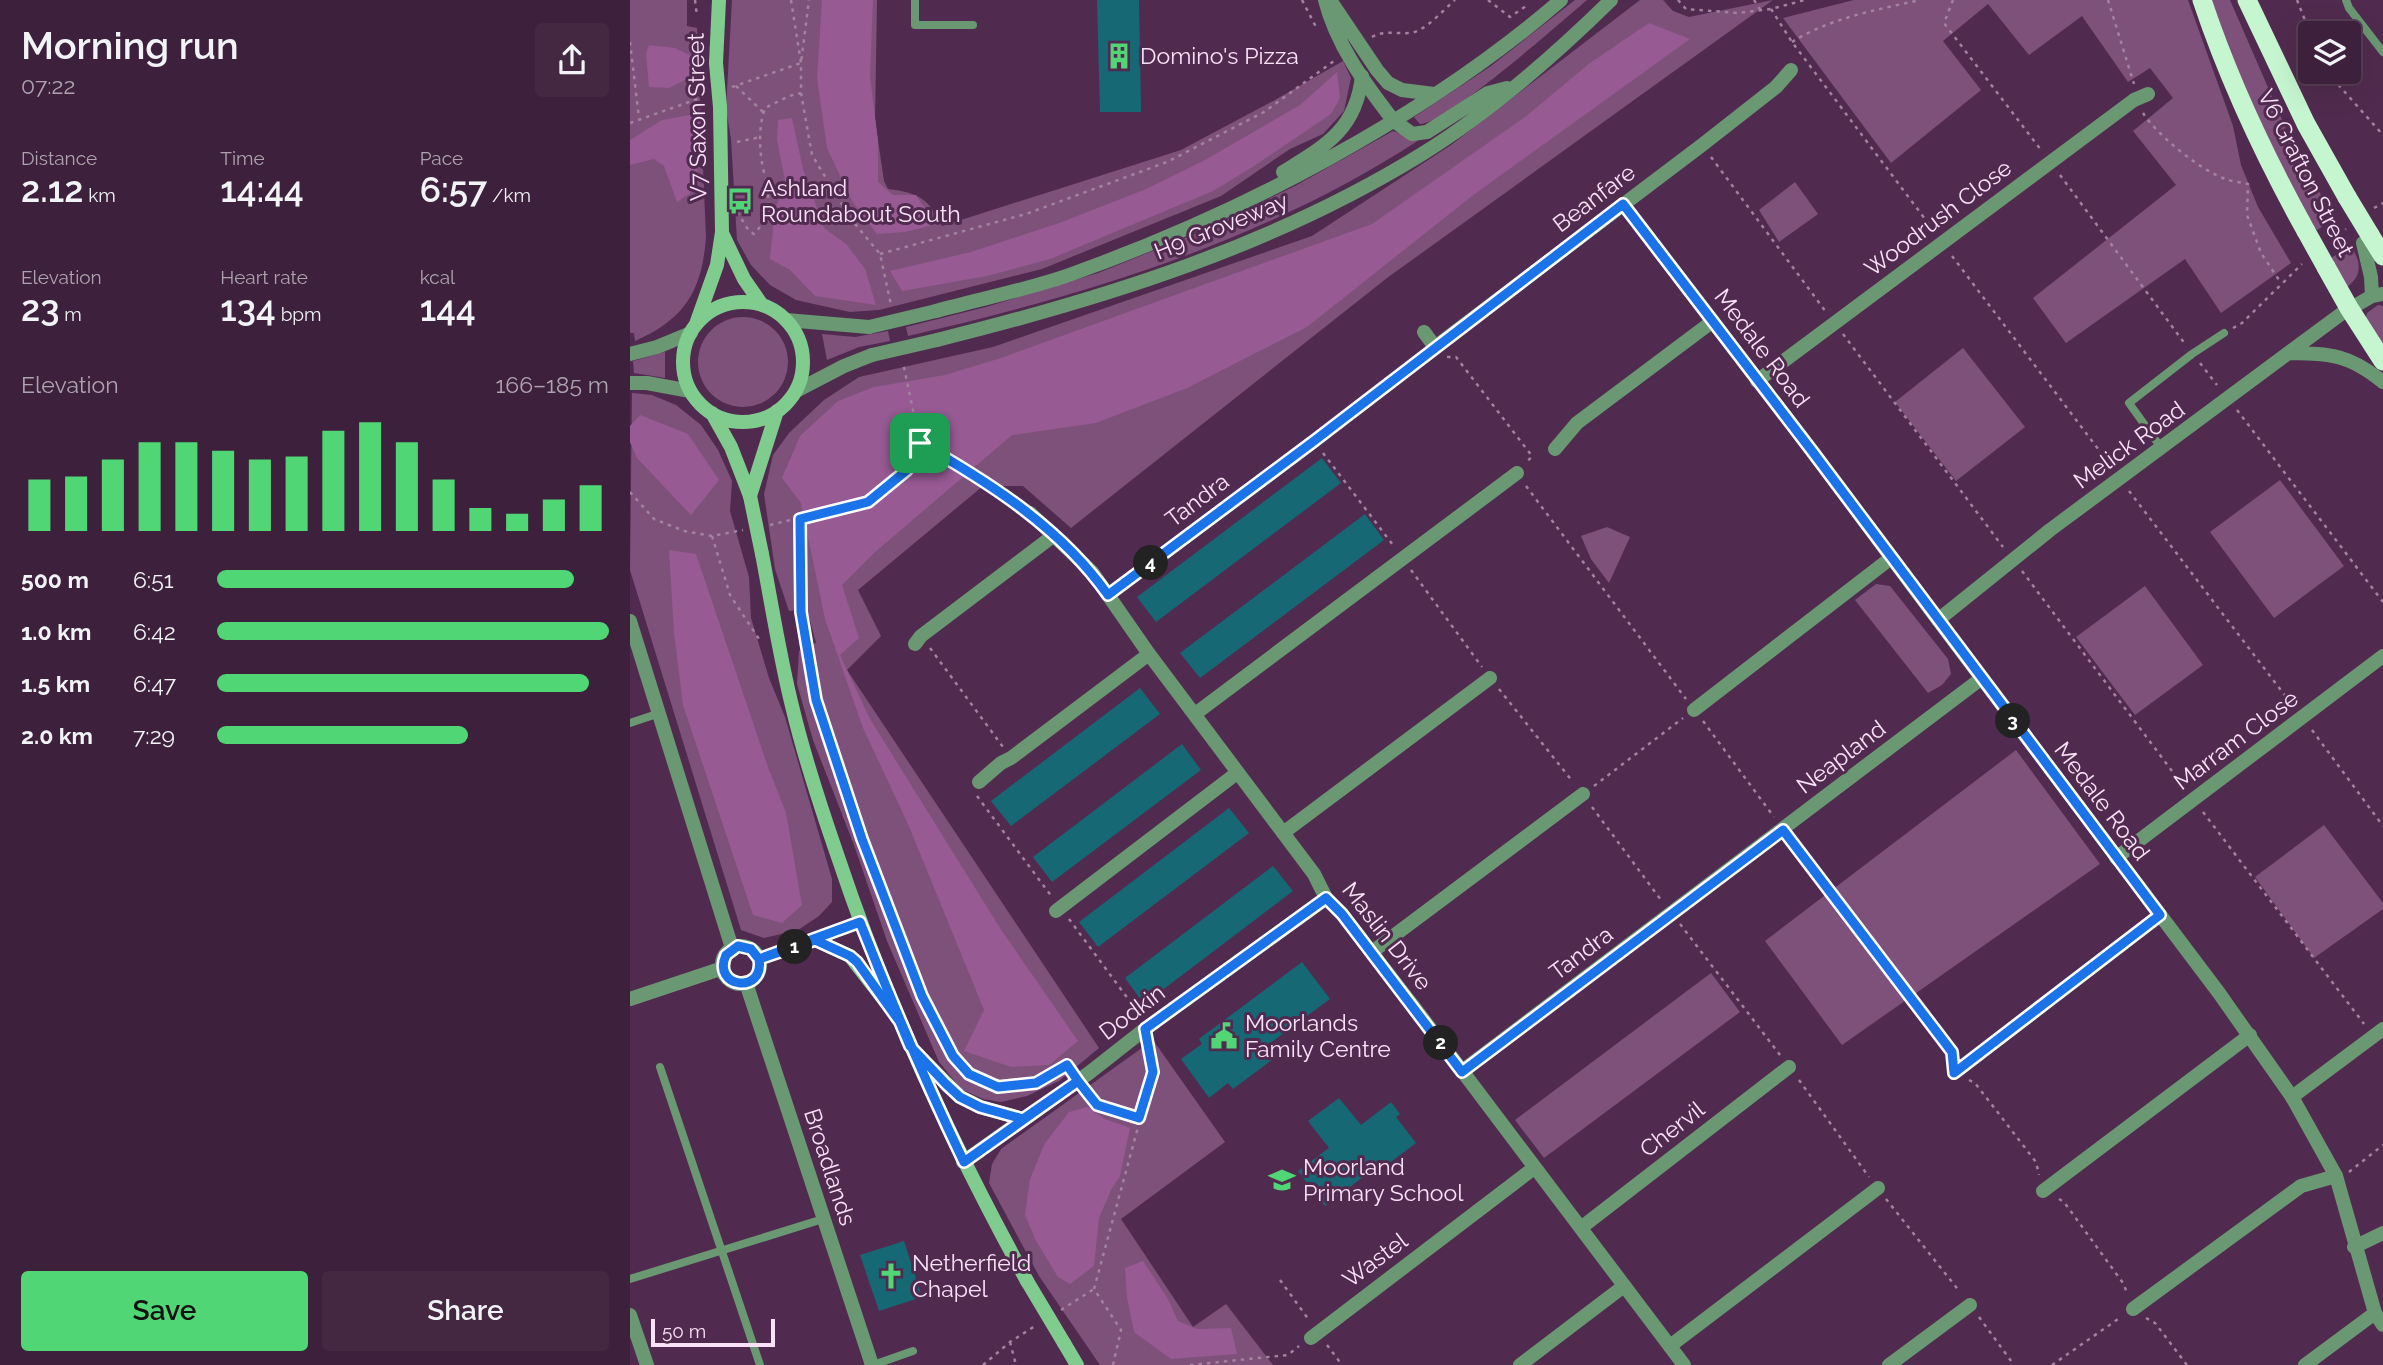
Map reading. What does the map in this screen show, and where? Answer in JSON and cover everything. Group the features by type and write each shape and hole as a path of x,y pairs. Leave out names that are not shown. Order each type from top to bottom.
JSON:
{"highway":[{"name":"V6 Grafton Street","path":"2202,0 2225,65 2274,174 2306,231 2318,262 2383,361"},
{"name":"V6 Grafton Street","path":"2246,0 2306,124 2367,239 2383,256"}],"main road":[{"name":"V7 Saxon Street","path":"693,329 717,265 722,232 720,107 716,63 719,0"},
{"name":"V7 Saxon Street","path":"722,232 744,279 762,305"},
{"path":"744,302 762,305 786,320 797,335 803,354 803,373 796,391 777,411 762,419 745,422 728,420 712,413 696,400 690,391 684,372 684,352 693,329 709,313 726,305 744,302"},
{"path":"750,496 777,411"},
{"path":"712,413 731,447 750,496 793,709 814,785 860,922 910,1046 964,1162 1027,1281 1077,1365"},
{"path":"815,940 857,962 900,1022"},
{"path":"910,1046 960,1097 980,1107 1023,1119"}],"street":[{"path":"1328,0 1388,83 1402,90 1434,94"},
{"path":"1328,0 1330,21 1346,51 1393,120 1412,134 1427,132 1488,93 1515,85"},
{"name":"H9 Groveway","path":"786,320 869,327 1066,276 1175,235 1324,160 1393,120 1507,43 1561,0"},
{"name":"H9 Groveway","path":"796,391 872,355 1027,318 1178,270 1304,218 1423,153 1515,85 1580,31 1611,0"},
{"name":"Beanfare","path":"1439,351 1623,204 1776,87 1790,70"},
{"path":"1224,212 1312,153 1347,124 1358,103 1362,76"},
{"name":"Woodrush Close","path":"1757,381 2049,162 2141,97"},
{"name":"Medale Road","path":"1623,204 1812,451 2250,1035 2292,1097 2336,1176 2354,1247 2379,1319"},
{"path":"2367,239 2371,277 2377,295"},
{"name":"Melick Road","path":"1938,620 2013,560 2288,353 2349,308 2377,295"},
{"path":"1555,449 1577,423 1713,321"},
{"path":"631,354 657,347 693,329"},
{"path":"1423,332 1439,351"},
{"path":"2288,353 2343,357 2364,367 2383,382"},
{"path":"631,383 647,383 690,391"},
{"name":"Tandra","path":"1108,595 1314,441"},
{"path":"1195,714 1517,473"},
{"name":"Maslin Drive","path":"1030,513 1091,572 1314,874 1326,898 1372,952 1684,1365"},
{"path":"918,640 1053,536"},
{"path":"1694,710 1891,558"},
{"path":"630,621 732,948"},
{"path":"979,782 1149,654"},
{"name":"Marram Close","path":"2116,858 2383,656"},
{"path":"1283,833 1490,678"},
{"name":"Neapland","path":"1727,870 1982,678"},
{"path":"1056,911 1237,772"},
{"path":"1372,952 1583,794"},
{"name":"Tandra","path":"1462,1072 1727,870"},
{"name":"Dodkin","path":"964,1162 1326,898"},
{"path":"1954,1073 2160,915"},
{"path":"759,959 860,922"},
{"path":"745,946 759,959 759,971 751,981 733,982 724,974 723,959 732,948 745,946"},
{"path":"630,999 723,968"},
{"name":"Broadlands","path":"746,983 872,1365"},
{"path":"2292,1097 2378,1032"},
{"path":"2043,1191 2250,1035"},
{"name":"Chervil","path":"1582,1227 1789,1067"},
{"name":"Wastel","path":"1311,1338 1534,1168"},
{"path":"2133,1310 2301,1186 2336,1176"},
{"path":"1670,1346 1878,1188"},
{"path":"2354,1247 2383,1233"},
{"path":"1520,1365 1624,1286"},
{"path":"1889,1365 1970,1305"},
{"path":"630,1315 647,1365"},
{"path":"2305,1365 2379,1319"}],"lane":[{"path":"915,0 915,25 973,25"},
{"path":"2346,0 2349,8 2383,52"},
{"path":"2162,449 2129,403 2224,332"},
{"path":"630,723 660,713"},
{"path":"660,1067 760,1365"},
{"path":"630,1279 823,1219"},
{"path":"872,1365 913,1351"}],"path":[{"path":"695,0 696,16"},
{"path":"791,0 801,63"},
{"path":"809,0 801,63 801,93 812,155 851,219 880,254 891,308"},
{"path":"1360,43 1380,33 1413,33 1455,0"},
{"path":"1488,0 1510,17 1529,4"},
{"path":"1678,0 1686,9 1738,13 1761,11 1805,0"},
{"path":"1754,0 1761,11"},
{"path":"1792,42 1811,30 1856,15 1920,0"},
{"path":"1953,0 1944,23 2192,354 2383,602"},
{"path":"2108,0 2150,124 2187,157 2224,179 2248,184 2247,215 2261,253 2281,283"},
{"path":"2297,0 2305,21"},
{"path":"1771,9 1792,42 2383,826"},
{"path":"630,42 639,120"},
{"path":"880,254 1026,214 1167,162 1264,112 1346,51"},
{"path":"2338,84 2383,135"},
{"path":"736,86 764,112"},
{"path":"737,213 749,231 754,234 760,229 766,214 769,192 762,164 761,119 765,108 801,93"},
{"path":"734,143 761,137"},
{"path":"1702,145 2195,800 2378,1032"},
{"path":"2368,213 2383,203"},
{"path":"2327,244 2350,227"},
{"path":"2224,332 2242,323 2281,283 2318,262"},
{"path":"1314,441 1439,351 1455,357 1532,457 1517,473 1952,1052 1954,1073 1975,1083 2036,1163 2043,1191 2064,1202 2123,1283 2133,1310 2155,1323 2188,1365"},
{"path":"762,526 868,502 907,470 920,443 903,362"},
{"path":"920,443 978,476 1030,513"},
{"path":"630,492 654,519 684,531 712,536 750,529"},
{"path":"800,519 801,612 816,700 862,839 922,996 953,1056 969,1074 998,1087 1036,1083 1067,1065 1097,1105 1139,1118"},
{"path":"712,536 730,595 760,639"},
{"path":"918,640 1011,758"},
{"path":"1583,794 1694,710"},
{"path":"1113,1365 1121,1330 1094,1289 1153,1072 1145,1029"},
{"path":"2336,1176 2348,1173 2383,1145"},
{"path":"2052,1365 2133,1310"},
{"path":"1190,1365 1288,1355 1311,1338"},
{"path":"1010,1342 1016,1365"}],"shaded area":[{"path":"630,0 687,0 687,26 697,28 706,237 700,273 688,301 667,323 635,341 634,333 630,333"},
{"path":"732,0 877,0 875,120 884,181 888,189 921,198 932,209 942,226 1181,150 1343,61 1351,78 1344,111 1323,134 1290,149 1221,196 1042,269 879,310 850,312 796,300 770,285 751,265 737,240 731,139 726,109"},
{"path":"822,0 873,0 870,76 878,141 878,182 893,195 916,195 926,210 930,226 905,232 877,234 852,201 827,148 817,78"},
{"path":"1575,0 1587,0 1478,90 1434,119 1420,124 1414,117 1491,66"},
{"path":"1640,0 1663,0 1673,11 1689,17 1773,0 1387,278 1071,528 1023,486 983,486 858,590 881,636 847,670 1099,1048 1059,1081 1027,1096 1001,1102 983,1099 961,1089 939,1062 887,941 854,845 813,740 797,684 799,651 816,643 807,609 789,611 775,569 764,494 773,455 789,433 824,400 859,377 993,347 1312,236 1451,145"},
{"path":"1854,0 2188,0 2233,126 2241,165 2258,207 2291,263 2221,313 2185,259 2066,343 2033,298 2176,185 2133,131 2173,98 2150,68 2128,82 2082,16 2029,55 1988,4 1943,41 1981,90 1891,163 1783,18"},
{"path":"2208,0 2230,0 2290,138 2334,219 2317,230 2287,185"},
{"path":"1649,23 1690,39 1472,196 1307,327 1187,388 1096,423 1012,435 874,553 842,585 859,638 840,655 870,719 1000,928 1078,1041 1049,1065 1011,1067 964,1051 984,1010 908,824 863,728 825,619 801,503 782,478 800,436 838,401 874,387 945,375 1001,358 1372,224 1525,117 1590,63"},
{"path":"649,45 675,48 693,57 691,77 669,88 649,87 646,54"},
{"path":"1337,72 1340,98 1331,114 1213,191 1050,259 987,276 902,291 890,271 971,252 1062,222 1146,189 1205,160 1300,105"},
{"path":"701,113 693,154 698,174 689,194 677,202 664,166 654,159 630,165 630,140 662,120"},
{"path":"792,118 803,169 824,228 847,245 865,269 876,305 815,296 790,270 770,259 775,208 786,186 777,140 778,120"},
{"path":"1393,131 1419,140 1360,176 1236,236 1107,283 908,336 906,327 986,307 1098,273 1202,231 1295,186"},
{"path":"1795,182 1818,214 1779,242 1759,210"},
{"path":"2351,246 2359,268 2356,278 2347,287 2329,259"},
{"path":"2378,305 2383,306 2383,348 2365,321 2367,313"},
{"path":"743,317 760,320 775,330 785,345 788,362 785,379 775,394 760,404 743,407 726,404 711,394 701,379 698,362 701,345 711,330 726,320"},
{"path":"888,331 890,341 859,347 827,360 822,334 855,337"},
{"path":"1963,348 2025,427 1956,481 1895,402"},
{"path":"665,352 665,378 634,373 633,361"},
{"path":"632,393 652,395 676,405 701,425 718,450 732,481 730,511 749,577 751,618 769,678 785,717 832,879 832,902 819,916 798,930 764,938 741,930 630,570"},
{"path":"640,415 688,434 719,480 691,515 637,458 630,442 630,426"},
{"path":"2280,480 2344,566 2274,618 2210,532"},
{"path":"1607,527 1630,537 1609,583 1591,559 1581,536"},
{"path":"669,550 696,554 786,813 802,905 782,923 753,915 683,705 674,633"},
{"path":"1876,584 1890,586 1948,659 1951,674 1942,685 1928,693 1855,600"},
{"path":"2145,586 2203,665 2135,715 2076,637"},
{"path":"2016,750 2100,864 1842,1045 1765,941"},
{"path":"2324,825 2383,903 2383,909 2314,958 2255,877"},
{"path":"1711,973 1740,1012 1544,1158 1515,1120"},
{"path":"1153,1040 1225,1142 1121,1219 1193,1327 1226,1304 1273,1365 1100,1365 1039,1276 989,1183 992,1164 1001,1149"},
{"path":"1087,1107 1105,1119 1130,1128 1120,1176 1099,1218 1094,1266 1070,1284 1058,1277 1036,1241 1025,1215 1030,1179 1045,1143 1069,1112"},
{"path":"1143,1261 1168,1299 1178,1321 1197,1329 1231,1328 1237,1354 1171,1359 1134,1332 1125,1268"}],"building":[{"name":"Domino's Pizza","path":"1097,0 1139,0 1141,112 1100,112"},
{"path":"1322,458 1341,483 1156,622 1137,597"},
{"path":"1365,514 1384,540 1200,678 1180,653"},
{"path":"1140,688 1160,714 1011,826 991,801"},
{"path":"1182,744 1201,770 1052,882 1033,857"},
{"path":"1229,808 1249,833 1098,947 1079,922"},
{"path":"1273,866 1293,891 1144,1004 1125,978"},
{"path":"1302,962 1330,999 1269,1044 1277,1056 1233,1089 1228,1083 1209,1098 1181,1059 1202,1044 1199,1039"},
{"name":"Moorland Primary School","path":"1339,1098 1361,1125 1391,1102 1400,1114 1396,1117 1416,1143 1379,1171 1376,1167 1325,1206 1298,1171 1329,1148 1308,1121"},
{"name":"Netherfield Chapel","path":"904,1241 922,1297 879,1311 860,1255"}],"place":[{"name":"Domino's Pizza","path":"1119,56"},
{"name":"Ashland Roundabout South","path":"740,201"},
{"name":"Moorlands Family Centre","path":"1224,1036"},
{"name":"Moorland Primary School","path":"1282,1180"},
{"name":"Netherfield Chapel","path":"891,1276"}],"route":[{"path":"920,443 907,470 868,502 800,519 801,612 816,700 862,839 922,996 953,1056 969,1074 998,1087 1036,1083 1067,1065 1078,1081 1023,1119 980,1107 960,1097 910,1046 900,1022 857,962 835,948 815,940 759,959 759,971 746,983 733,982 724,974 723,968 723,959 732,948 745,946 756,953 759,959 860,922 910,1046 964,1162 1078,1081 1097,1105 1139,1118 1153,1072 1145,1029 1326,898 1342,914 1462,1072 1783,830 1952,1052 1954,1073 2160,915 1623,204 1108,595 1091,572 1030,513 978,476 920,443"}]}
